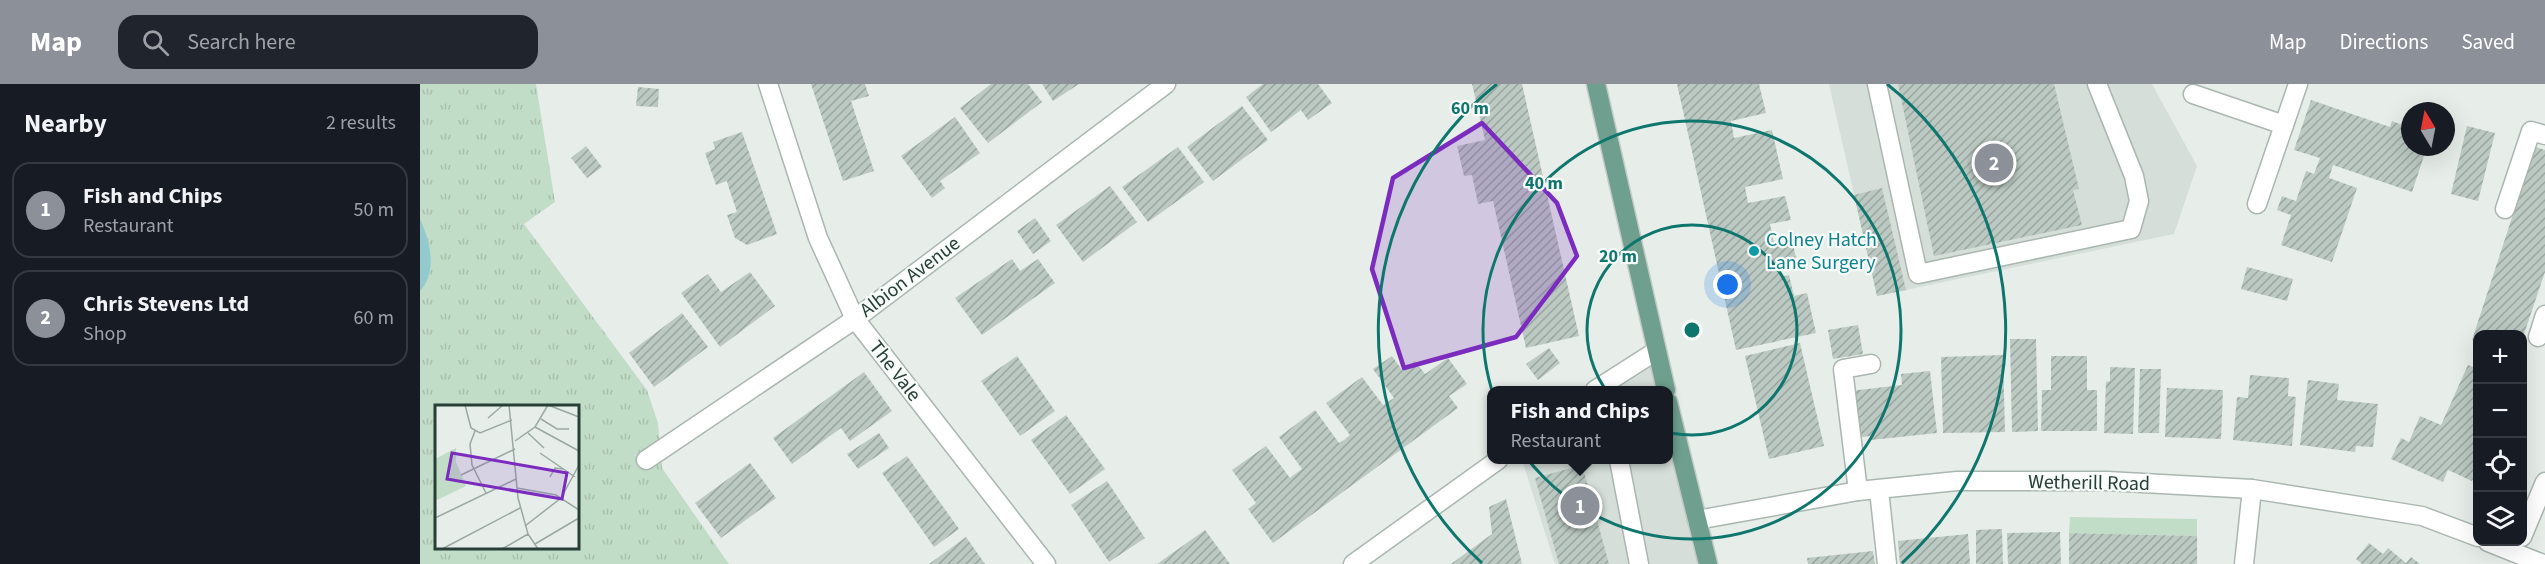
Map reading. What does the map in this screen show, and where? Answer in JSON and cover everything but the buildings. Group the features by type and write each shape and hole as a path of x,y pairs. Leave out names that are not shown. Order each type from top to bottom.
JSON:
{"main road":[{"path":"1596,84 1665,386"},
{"path":"1673,422 1708,564"}],"street":[{"name":"The Vale","path":"768,84 818,238 855,319 1046,564"},
{"name":"Albion Avenue","path":"646,460 855,319 1167,84"},
{"path":"1877,84 1918,274 2131,229 2139,201 2138,192 2134,176 2097,84"},
{"path":"2257,204 2298,84"},
{"path":"2193,94 2284,126"},
{"path":"2505,209 2531,131 2545,135"},
{"path":"2538,337 2545,315"},
{"path":"1604,386 1656,351"},
{"path":"1858,491 1843,369 1871,364"},
{"path":"1353,564 1491,464"},
{"path":"1619,464 1639,564"},
{"name":"Wetherill Road","path":"1697,520 1858,491 1956,481 2108,481 2252,489 2422,516 2473,535"},
{"path":"2543,564 2517,549 2545,482"},
{"path":"2244,564 2252,489"},
{"path":"1879,490 1887,564"}],"highlighted area":[{"path":"1482,123 1557,203 1577,256 1516,337 1404,368 1372,269 1393,178"}],"shaded area":[{"path":"1829,84 2152,84 2197,166 2174,234 1877,296"},
{"path":"1656,351 1665,386 1601,386"},
{"path":"1673,419 1708,564 1555,564 1523,464 1673,464"}],"green space":[{"path":"420,84 536,84 555,202 524,224 647,390 658,423 662,468 729,564 420,564"},
{"path":"2070,517 2197,519 2197,536 2069,533"}],"water":[{"path":"420,219 427,237 431,265 426,283 420,291"}],"place":[{"name":"Chris Stevens Ltd","path":"1994,163"},
{"name":"Colney Hatch Lane Surgery","path":"1754,251"},
{"name":"Fish and Chips","path":"1580,506"}]}
